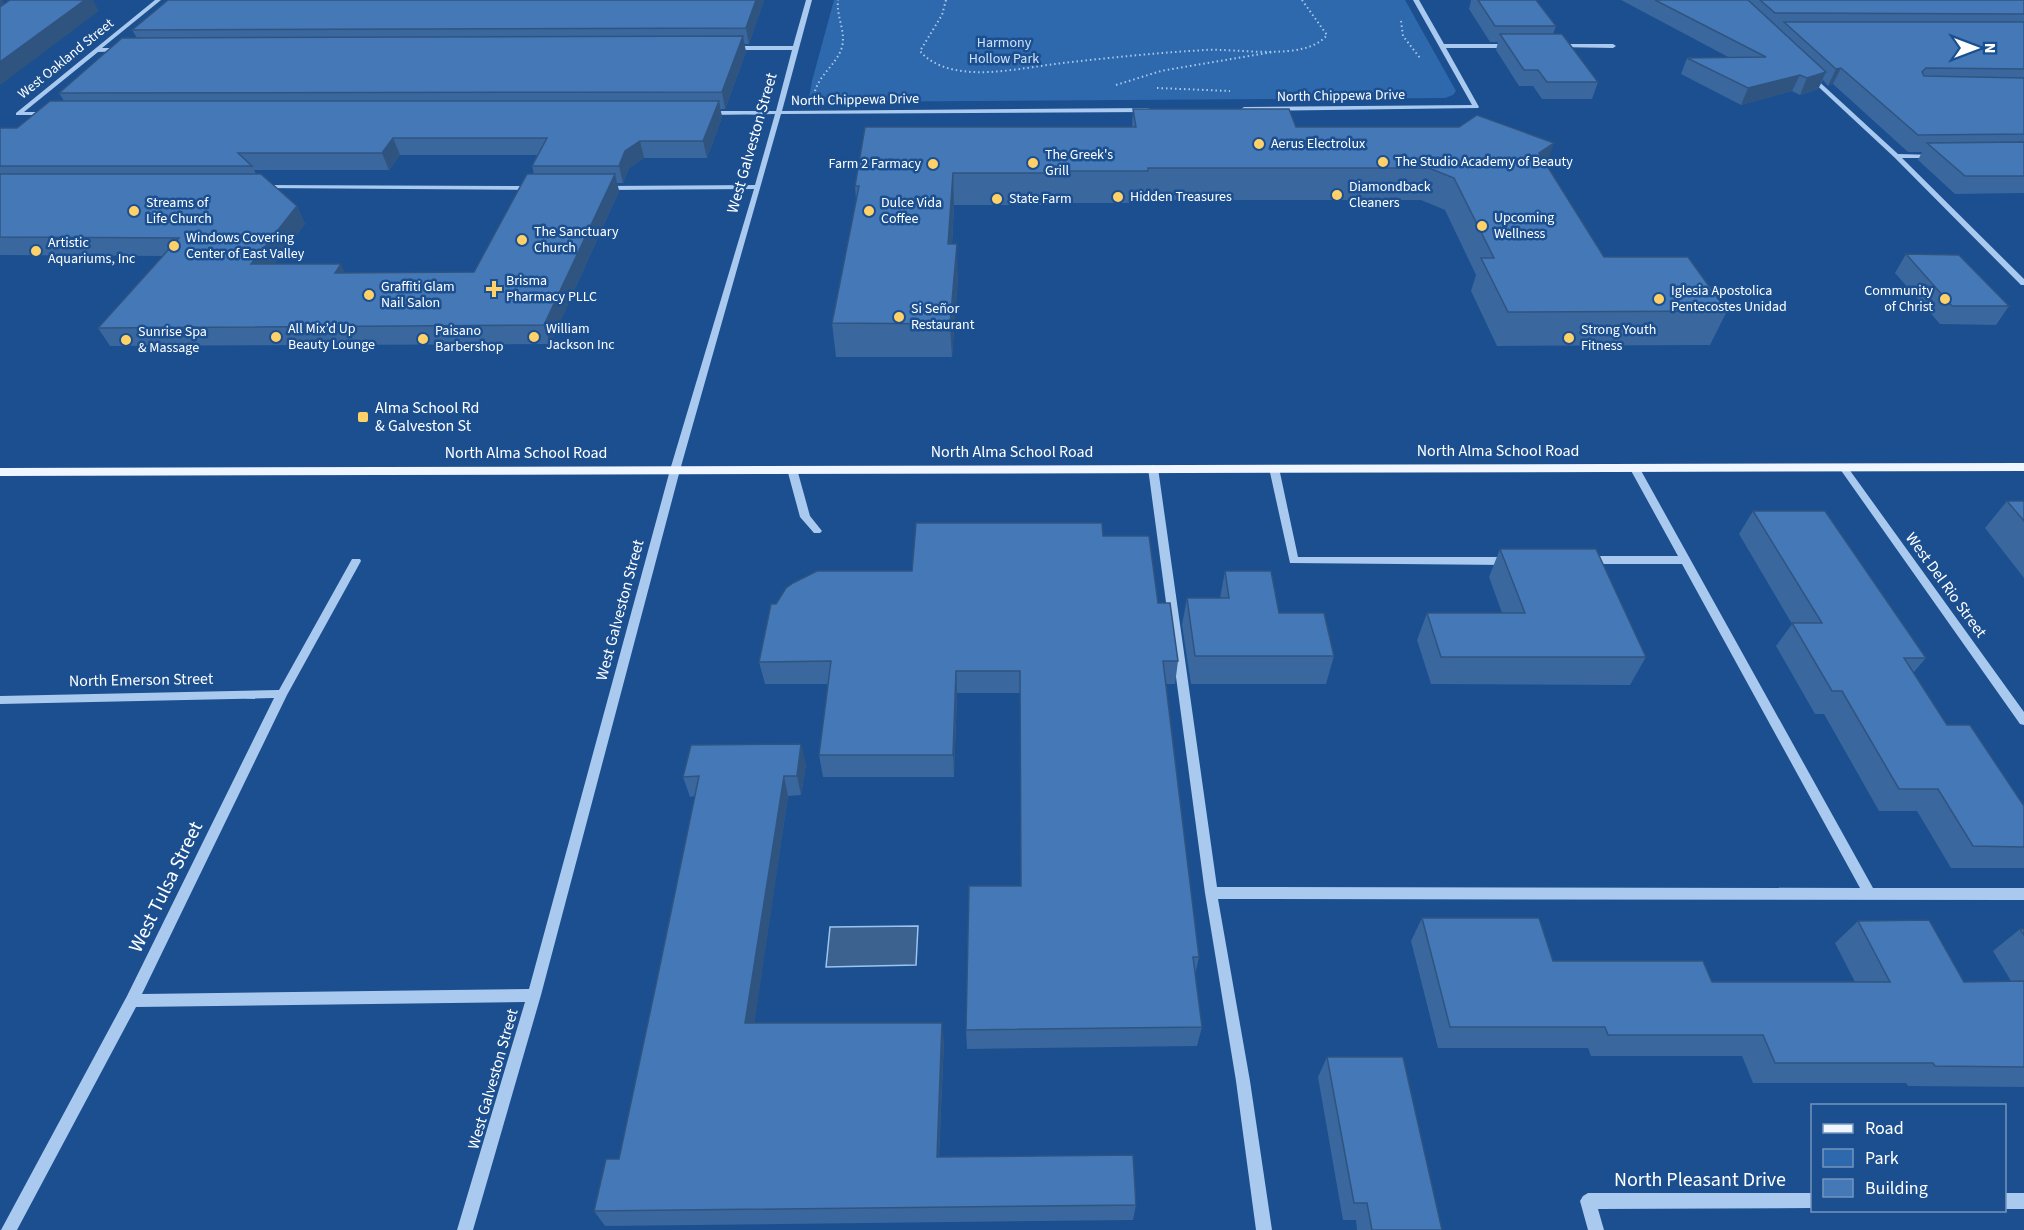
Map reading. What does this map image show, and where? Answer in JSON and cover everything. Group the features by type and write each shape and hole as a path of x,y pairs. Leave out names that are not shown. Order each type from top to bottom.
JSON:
{"main road":[{"name":"North Alma School Road","path":"0,471 2024,467"}],"street":[{"name":"West Oakland Street","path":"53,114 18,114 158,0"},
{"name":"West Galveston Street","path":"465,1230 534,995 675,470 758,187 809,0"},
{"path":"1416,0 1443,46 1522,46"},
{"name":"North Chippewa Drive","path":"1233,109 1476,106 1443,46"},
{"path":"1545,46 1613,46"},
{"path":"725,48 795,48"},
{"path":"97,50 130,50"},
{"path":"1807,73 1896,156 2024,283"},
{"name":"North Chippewa Drive","path":"697,113 1152,110"},
{"path":"1896,156 1943,156"},
{"path":"257,187 546,188"},
{"path":"592,188 758,187"},
{"path":"1634,467 1870,895"},
{"name":"West Del Rio Street","path":"1843,467 2024,721"},
{"path":"1153,468 1211,893 1243,1081 1264,1230"},
{"path":"1275,468 1294,561 1521,561"},
{"path":"792,469 805,517 817,531"},
{"path":"1580,561 1685,560"},
{"name":"West Tulsa Street","path":"9,1230 132,1001 282,694 356,561"},
{"name":"North Emerson Street","path":"0,700 282,694"},
{"path":"1211,893 2024,894"},
{"path":"132,1001 534,995"},
{"name":"North Pleasant Drive","path":"1596,1230 1587,1201 1811,1201"},
{"path":"2006,1201 2024,1201"}],"path":[{"path":"814,94 820,76 835,60 843,46 844,32 836,8 838,0"},
{"path":"946,0 942,15 920,51 926,59 951,69 1018,70 1124,56 1208,50 1281,51"},
{"path":"1110,86 1161,70 1311,48 1320,44 1327,35 1302,0"},
{"path":"1402,18 1400,26 1404,39 1423,60"},
{"path":"1149,88 1208,88 1236,92"},
{"path":"1109,90 1119,89"}],"green space":[{"name":"Harmony Hollow Park","path":"834,0 1405,0 1456,91 1445,98 816,102 809,98 812,81"}],"shaded area":[{"path":"918,926 916,965 826,967 830,927"}],"building":[{"path":"10,0 85,0 0,62 0,7"},
{"path":"168,0 756,0 746,28 132,30"},
{"path":"1478,0 1536,0 1556,26 1495,26"},
{"path":"1655,0 1748,0 1826,72 1807,78 1800,75 1748,88 1687,58 1766,57"},
{"path":"1760,0 2024,0 2024,14 1775,13"},
{"path":"1784,22 2024,22 2024,69 1926,68 1922,72 1924,76 2024,78 2024,134 1918,135 1841,68 1836,69"},
{"path":"1500,34 1562,34 1598,82 1547,82 1538,70 1524,70"},
{"path":"743,36 722,92 59,93 122,38"},
{"path":"50,101 719,101 703,141 640,141 625,151 619,166 532,166 547,138 393,138 382,153 238,153 252,166 0,166 0,128 17,128"},
{"path":"1133,109 1289,109 1296,127 1459,127 1477,115 1554,143 1539,153 1604,257 1688,257 1727,311 1508,312 1481,258 1494,258 1454,178 1429,168 1148,168 1148,171 953,173 948,244 957,244 950,324 832,323 859,186 855,186 865,127 1136,127"},
{"path":"2024,142 2024,176 1965,176 1927,143"},
{"path":"0,174 261,174 297,206 251,264 341,264 335,273 474,272 527,174 615,174 544,325 98,328 179,238 0,237"},
{"path":"1906,254 1959,255 2009,306 1952,306"},
{"path":"2007,501 2024,501 2024,521"},
{"path":"1753,511 1825,511 1926,658 1904,658 1947,725 1970,725 2024,806 2024,847 1973,846 1938,789 1899,789 1842,691 1832,691 1792,623 1822,623"},
{"path":"916,523 1102,523 1103,536 1149,536 1158,603 1170,603 1178,661 1163,661 1199,957 1193,957 1202,1027 966,1030 969,886 1021,886 1020,671 956,671 953,755 819,755 831,661 759,662 771,604 776,604 786,588 817,571 912,571"},
{"path":"1500,549 1596,549 1646,657 1441,657 1427,613 1525,613"},
{"path":"1225,571 1271,571 1279,613 1324,613 1334,656 1195,656 1187,598 1229,598"},
{"path":"801,744 797,776 784,776 745,1023 942,1023 937,1157 1133,1155 1136,1205 594,1211 606,1159 619,1159 658,975 699,776 683,777 691,745"},
{"path":"1422,918 1539,918 1553,961 1703,961 1712,982 1890,982 1858,921 1929,920 1964,982 2024,981 2024,1067 1935,1066 1933,1063 1775,1063 1763,1035 1608,1035 1605,1027 1450,1027"},
{"path":"1327,1057 1403,1057 1442,1230 1372,1230 1367,1203 1354,1203"}],"place":[{"name":"Aerus Electrolux","path":"1259,144"},
{"name":"The Studio Academy of Beauty","path":"1383,162"},
{"name":"The Greek's Grill","path":"1033,163"},
{"name":"Farm 2 Farmacy","path":"933,164"},
{"name":"Diamondback Cleaners","path":"1337,195"},
{"name":"Hidden Treasures","path":"1118,197"},
{"name":"State Farm","path":"997,199"},
{"name":"Streams of Life Church","path":"134,211"},
{"name":"Dulce Vida Coffee","path":"869,211"},
{"name":"Upcoming Wellness","path":"1482,226"},
{"name":"The Sanctuary Church","path":"522,240"},
{"name":"Windows Covering Center of East Valley","path":"174,246"},
{"name":"Artistic Aquariums, Inc","path":"36,251"},
{"name":"Brisma Pharmacy PLLC","path":"494,289"},
{"name":"Graffiti Glam Nail Salon","path":"369,295"},
{"name":"Iglesia Apostolica Pentecostes Unidad","path":"1659,299"},
{"name":"Community of Christ","path":"1945,299"},
{"name":"Si Señor Restaurant","path":"899,317"},
{"name":"All Mix’d Up Beauty Lounge","path":"276,337"},
{"name":"William Jackson Inc","path":"534,337"},
{"name":"Strong Youth Fitness","path":"1569,338"},
{"name":"Paisano Barbershop","path":"423,339"},
{"name":"Sunrise Spa & Massage","path":"126,340"},
{"name":"Alma School Rd & Galveston St","path":"363,417"}]}
